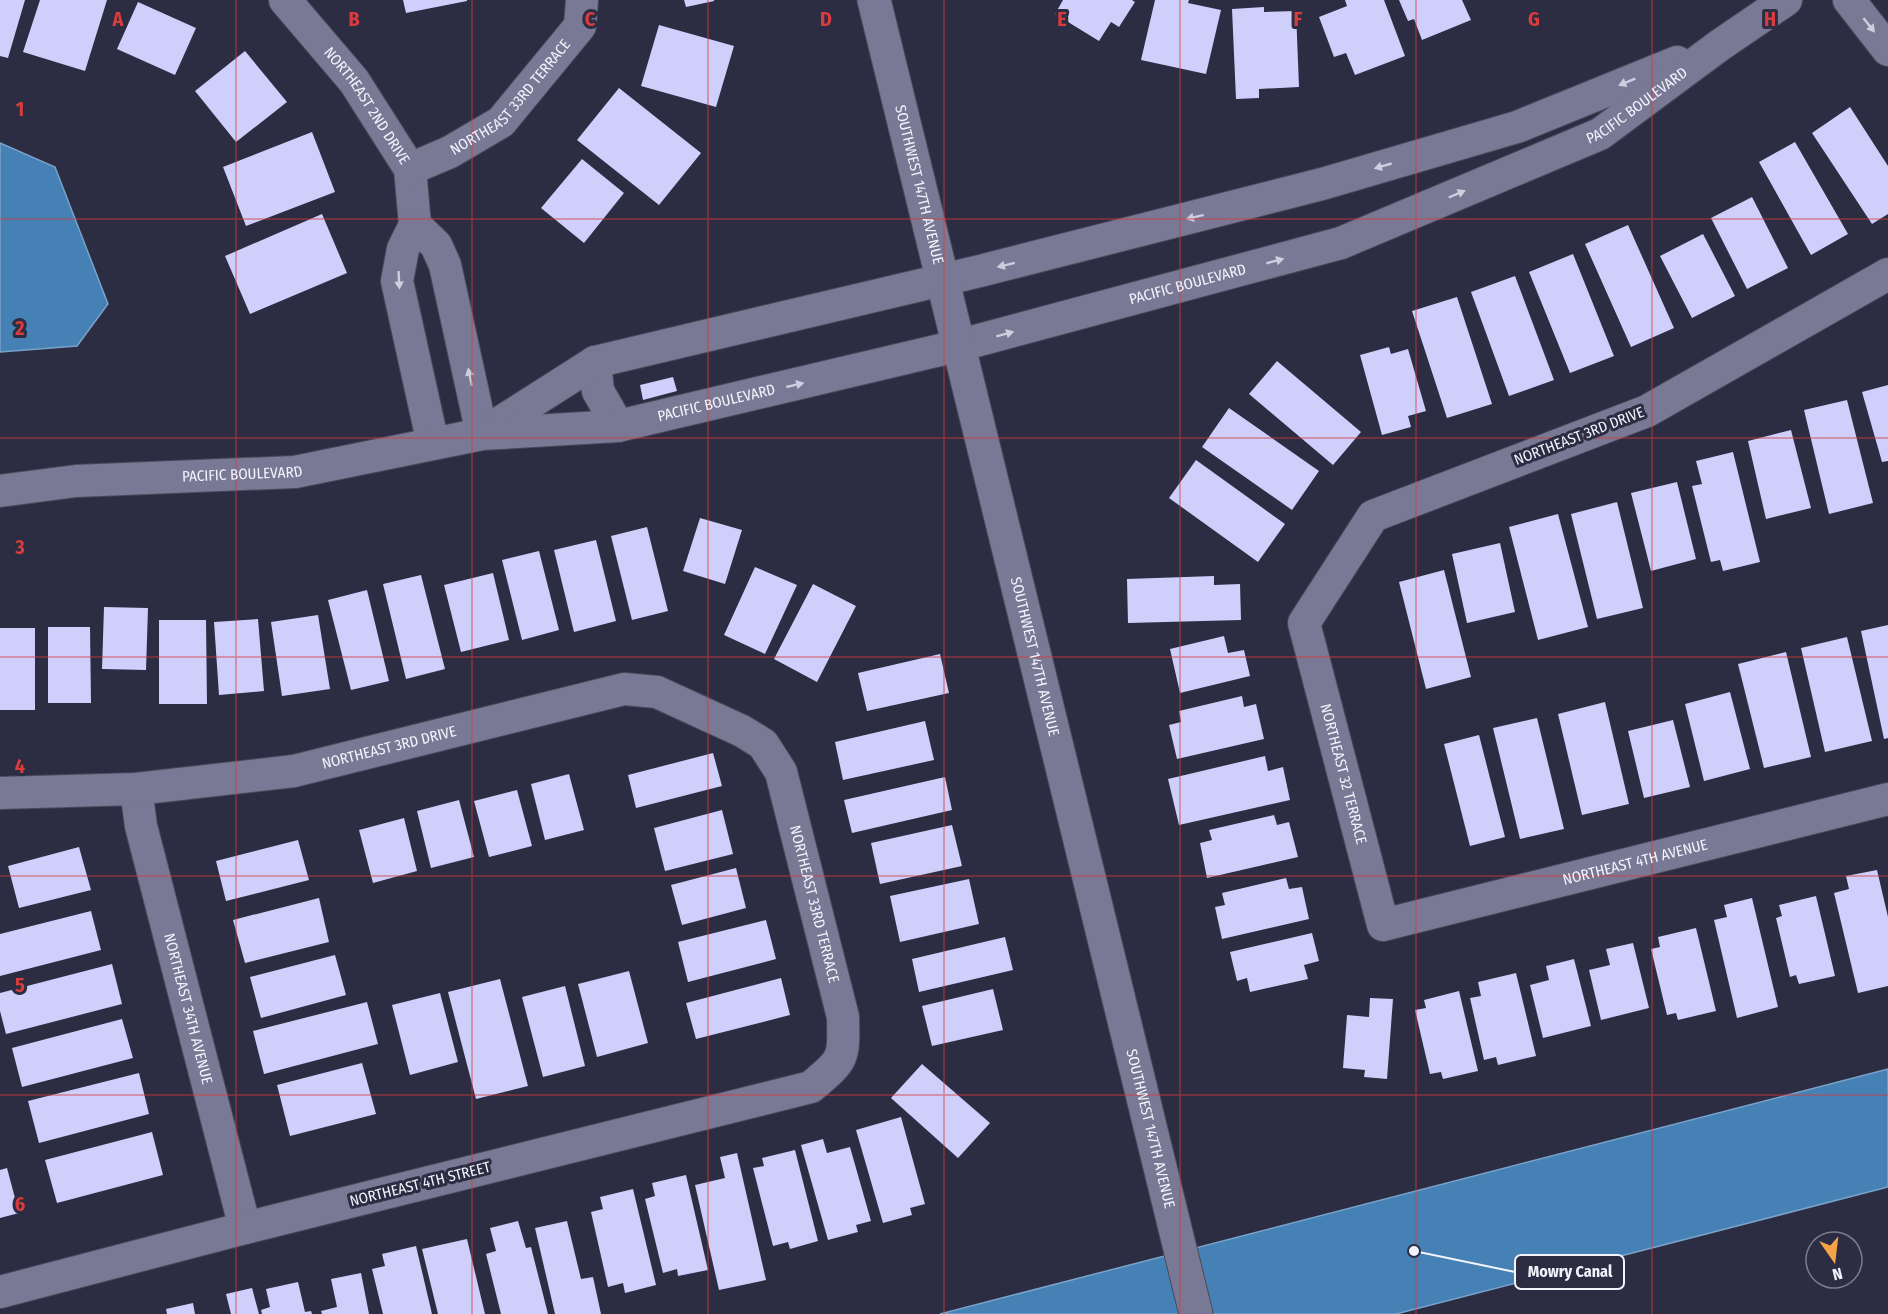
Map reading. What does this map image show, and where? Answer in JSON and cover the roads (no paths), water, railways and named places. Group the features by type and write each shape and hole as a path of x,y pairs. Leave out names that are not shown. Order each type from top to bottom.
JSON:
{"street":[{"name":"NORTHEAST 2ND DRIVE","path":"285,0 354,81 410,169 415,225 403,249 397,281 433,444"},
{"name":"NORTHEAST 33RD TERRACE","path":"410,169 450,152 501,122 580,26 582,0"},
{"name":"SOUTHWEST 147TH AVENUE","path":"874,0 1196,1314"},
{"name":"PACIFIC BOULEVARD","path":"0,491 76,481 295,472 482,434 618,426 957,346 1341,243 1600,134 1720,45 1786,0"},
{"path":"1849,0 1888,50"},
{"name":"PACIFIC BOULEVARD","path":"482,434 595,362 942,280 1322,184 1517,127 1720,45"},
{"path":"415,225 435,245 445,265 482,434"},
{"name":"NORTHEAST 3RD DRIVE","path":"1304,623 1373,516 1422,495 1647,411 1888,274"},
{"path":"595,362 598,391 618,426"},
{"name":"NORTHEAST 32 TERRACE","path":"1304,623 1383,925"},
{"name":"NORTHEAST 3RD DRIVE","path":"0,793 136,789 294,771 624,689 657,692 742,731 763,744"},
{"name":"NORTHEAST 33RD TERRACE","path":"763,744 781,772 843,1017 844,1052 835,1067"},
{"name":"NORTHEAST 34TH AVENUE","path":"136,789 141,826 245,1228"},
{"name":"NORTHEAST 4TH AVENUE","path":"1383,925 1888,799"},
{"name":"NORTHEAST 4TH STREET","path":"0,1292 245,1228 811,1087 835,1067"}],"water":[{"path":"0,143 55,167 108,304 77,346 0,352"},
{"path":"1888,1069 1888,1187 1396,1314 940,1314"}],"place":[{"name":"Mowry Canal","path":"1414,1251"}]}
